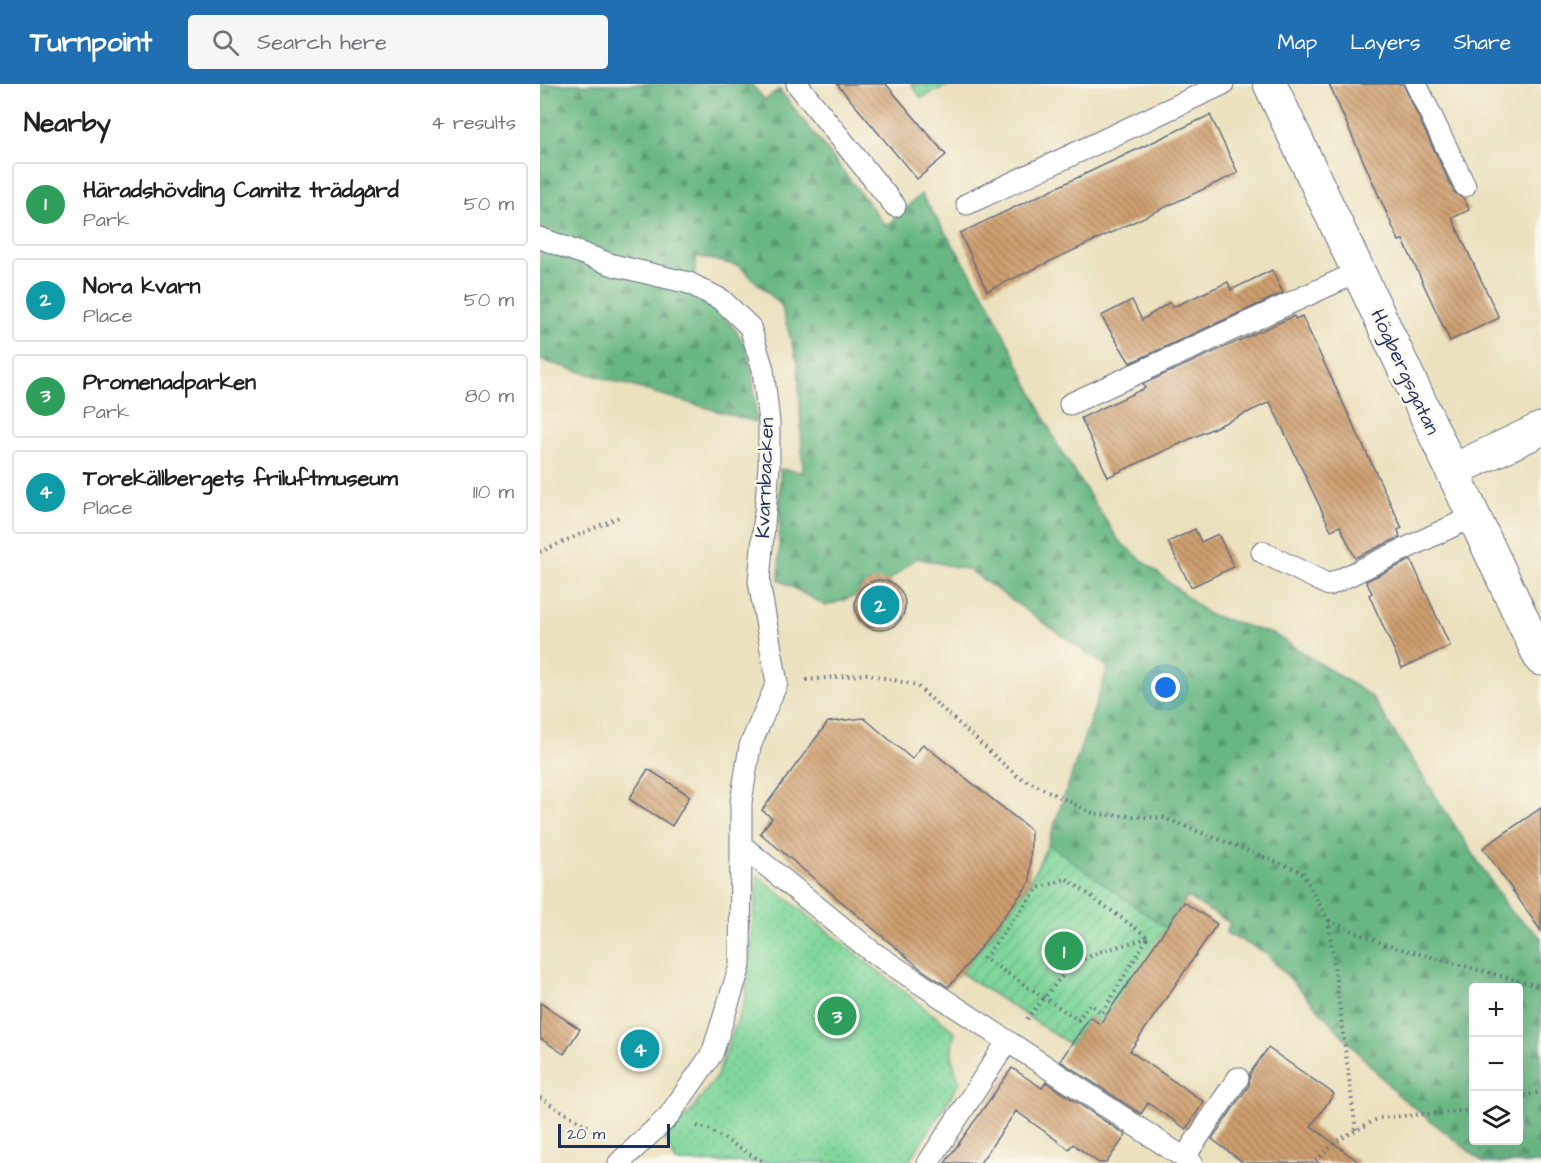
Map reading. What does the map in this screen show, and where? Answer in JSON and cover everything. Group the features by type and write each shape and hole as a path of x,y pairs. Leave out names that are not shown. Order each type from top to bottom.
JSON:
{"street":[{"name":"Högbergsgatan","path":"1270,84 1541,659"},
{"path":"1452,471 1541,429"}],"lane":[{"path":"797,84 896,206"},
{"path":"967,204 1223,84"},
{"path":"1416,84 1465,186"},
{"name":"Kvarnbacken","path":"540,238 613,266 689,283 722,300 750,327 763,369 769,422 770,466 759,582 777,683"},
{"path":"1070,404 1358,272"},
{"path":"1262,552 1329,585 1474,516"},
{"path":"625,1157 668,1117 712,1054 740,966 741,802 750,746 777,683"},
{"path":"741,845 871,951 1188,1160 1238,1078"},
{"path":"928,1163 1007,1042"}],"path":[{"path":"540,552 619,517"},
{"path":"777,683 867,674 916,685 1017,776 1095,814 1164,818 1302,872 1328,920 1356,1131"},
{"path":"1067,879 1148,937 1102,1013 1090,1004 1078,1020 1043,1000 984,958 1038,888 1067,879"},
{"path":"1328,920 1387,945 1541,987"},
{"path":"1007,1042 1071,965 1099,952 1148,937"},
{"path":"1523,1096 1541,1092"},
{"path":"540,1098 625,1157"},
{"path":"1316,1161 1335,1142 1379,1118 1469,1110"},
{"path":"668,1117 708,1129 765,1163"}],"green space":[{"path":"540,84 751,84 765,100 779,89 886,226 921,194 987,299 1059,448 1119,541 1208,614 1275,635 1371,696 1510,911 1541,937 1541,1163 1484,1163 1397,1094 1266,953 1226,933 1230,923 1187,897 1167,929 1048,844 1108,668 969,570 916,558 889,581 868,582 855,596 826,606 779,580 780,469 803,472 798,364 781,305 739,266 697,256 691,295 726,320 738,333 750,362 756,422 540,360"},
{"path":"911,84 951,84 921,98"},
{"path":"1048,844 1167,929 1100,1024 1090,1017 1071,1045 961,973 1030,882"},
{"path":"758,876 955,1032 952,1058 960,1082 908,1163 676,1162 664,1136 689,1114 717,1076 745,1000"}],"building":[{"path":"837,84 886,84 946,155 917,179"},
{"path":"1329,84 1403,84 1454,192 1464,199 1469,210 1452,218 1499,318 1450,341 1403,240 1399,241"},
{"path":"1210,115 1238,173 987,291 960,233"},
{"path":"1272,270 1283,293 1130,363 1101,316 1132,300 1142,320 1170,302 1173,307 1228,282 1231,290"},
{"path":"1294,316 1295,319 1302,316 1402,528 1398,530 1400,537 1355,558 1340,526 1331,530 1270,402 1108,477 1081,418 1145,388 1143,384"},
{"path":"1195,529 1201,542 1218,534 1234,567 1191,587 1168,542"},
{"path":"1411,560 1450,646 1402,668 1369,595 1372,593 1366,581"},
{"path":"880,580 889,582 900,591 905,605 903,614 894,625 880,630 871,628 860,619 855,605 857,596 866,585"},
{"path":"864,718 912,759 923,744 1031,830 1030,882 948,987 921,969 760,833 772,818 762,810 828,722"},
{"path":"648,769 690,796 672,826 629,799"},
{"path":"1541,808 1541,931 1483,848"},
{"path":"1184,902 1217,924 1130,1051 1204,1102 1186,1129 1148,1103 1141,1114 1060,1061 1090,1017 1100,1024"},
{"path":"540,1003 580,1029 564,1054 540,1038"},
{"path":"1268,1048 1334,1094 1311,1126 1360,1163 1244,1163 1212,1139 1249,1085 1250,1073"},
{"path":"1012,1068 1042,1088 1046,1082 1126,1135 1106,1163 1099,1163 1073,1144 1069,1149 1016,1111 980,1163 945,1163"}],"place":[{"name":"Nora kvarn","path":"880,605"},
{"name":"Häradshövding Camitz trädgård","path":"1064,951"},
{"name":"Promenadparken","path":"837,1016"},
{"name":"Torekällbergets friluftmuseum","path":"640,1049"}]}
